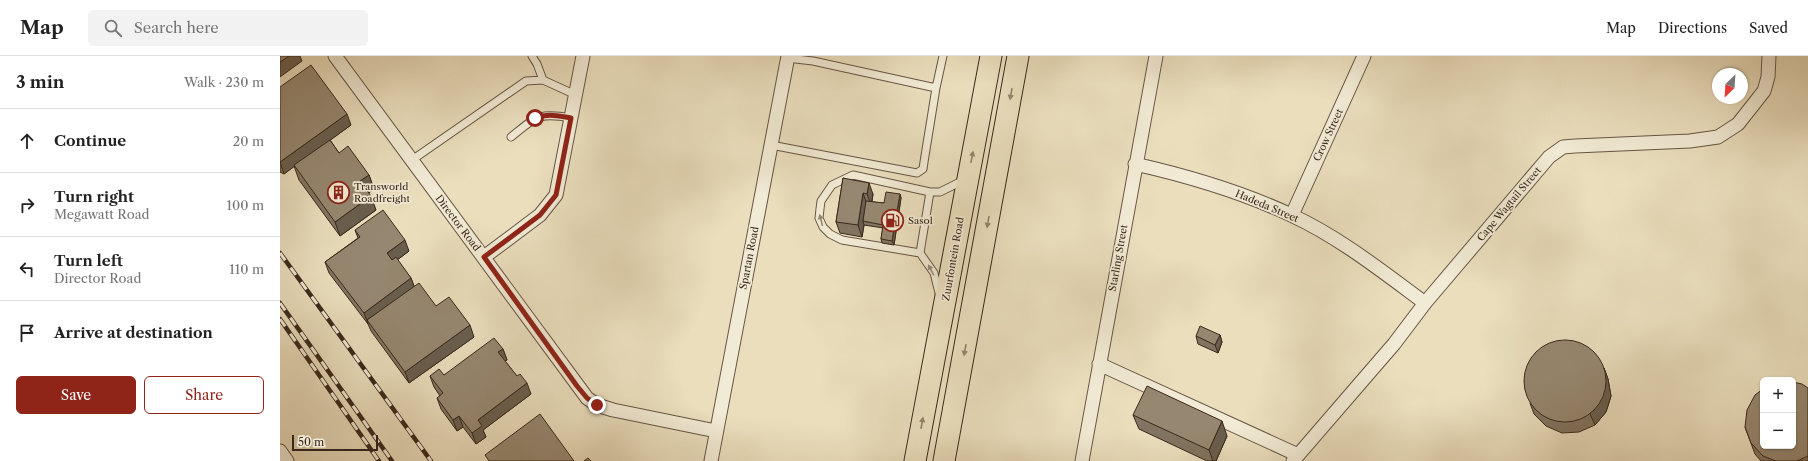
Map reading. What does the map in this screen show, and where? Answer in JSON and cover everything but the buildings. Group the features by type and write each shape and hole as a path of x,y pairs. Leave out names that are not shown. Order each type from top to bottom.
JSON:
{"main road":[{"name":"Zuurfontein Road","path":"915,461 991,56"},
{"path":"944,461 1018,56"}],"street":[{"name":"Director Road","path":"335,56 587,398 597,405 613,410 716,431"},
{"path":"484,257 540,215 556,195 583,56"},
{"name":"Starling Street","path":"1082,461 1135,164 1156,56"},
{"name":"Crow Street","path":"1292,215 1364,56"},
{"name":"Cape Wagtail Street","path":"1296,458 1394,344 1425,303 1504,209 1549,157 1556,151 1575,146 1690,141 1718,138 1738,124 1764,91 1768,77 1769,56"},
{"name":"Spartan Road","path":"711,461 787,57"},
{"name":"Hadeda Street","path":"1135,164 1213,185 1292,215 1372,264 1425,303"},
{"path":"1099,364 1296,458"},
{"path":"280,451 287,461"}],"lane":[{"path":"532,56 537,64 543,80"},
{"path":"830,65 831,56"},
{"path":"771,145 921,173 942,56"},
{"path":"787,57 936,88"},
{"path":"412,160 526,81 543,80 576,95"},
{"path":"511,137 535,118 544,115 571,118"},
{"path":"920,254 842,240 830,234 823,227 819,218 821,202 832,185 853,175 930,192 940,192 968,178"},
{"path":"930,192 920,254 934,274 938,287 942,321"}],"railway":[{"path":"280,253 431,461"},
{"path":"280,303 392,461"},
{"path":"280,319 379,461"}],"place":[{"name":"Transworld Roadfreight","path":"339,192"},
{"name":"Sasol","path":"892,220"}],"route":[{"path":"535,118 544,115 555,115 571,118 556,195 540,215 484,257 577,386 587,398 597,405"}]}
